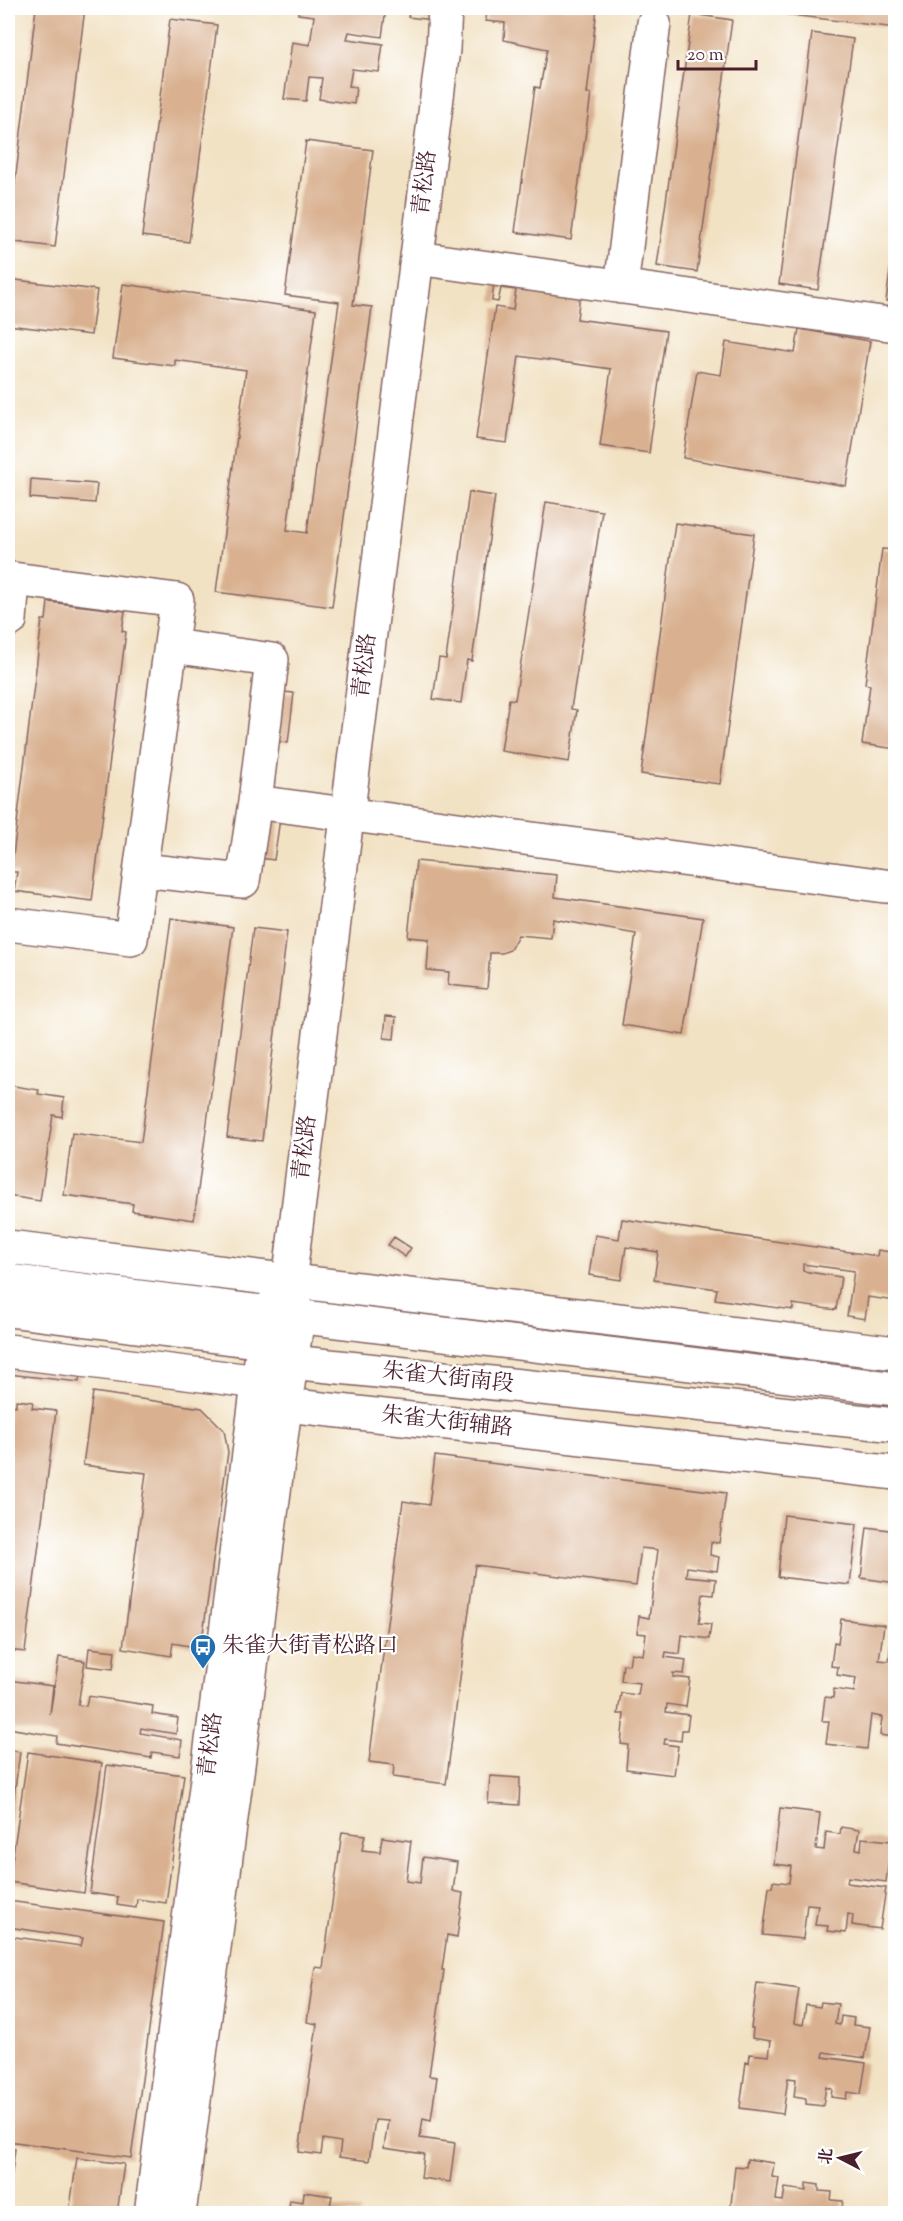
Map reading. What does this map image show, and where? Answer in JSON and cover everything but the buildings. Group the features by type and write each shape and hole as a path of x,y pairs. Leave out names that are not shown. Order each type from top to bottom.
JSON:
{"street":[{"name":"青松路","path":"151,2214 259,1383 289,1282 443,49 445,8"},
{"path":"621,287 654,23"},
{"path":"417,258 896,325"},
{"path":"8,621 10,620 13,579 177,600 131,939 8,924"},
{"path":"141,870 243,881 255,802 272,660 172,646"},
{"path":"255,802 885,886"},
{"path":"8,1247 896,1353"},
{"name":"朱雀大街南段","path":"8,1281 277,1325"},
{"name":"朱雀大街南段","path":"8,1310 277,1325 896,1389"},
{"name":"青松路","path":"179,2214 291,1362 277,1325"},
{"path":"8,1351 259,1383 286,1405"},
{"name":"朱雀大街南段","path":"291,1362 896,1425"},
{"name":"朱雀大街辅路","path":"286,1405 896,1473"}],"place":[{"name":"朱雀大街青松路口","path":"203,1670"}]}
